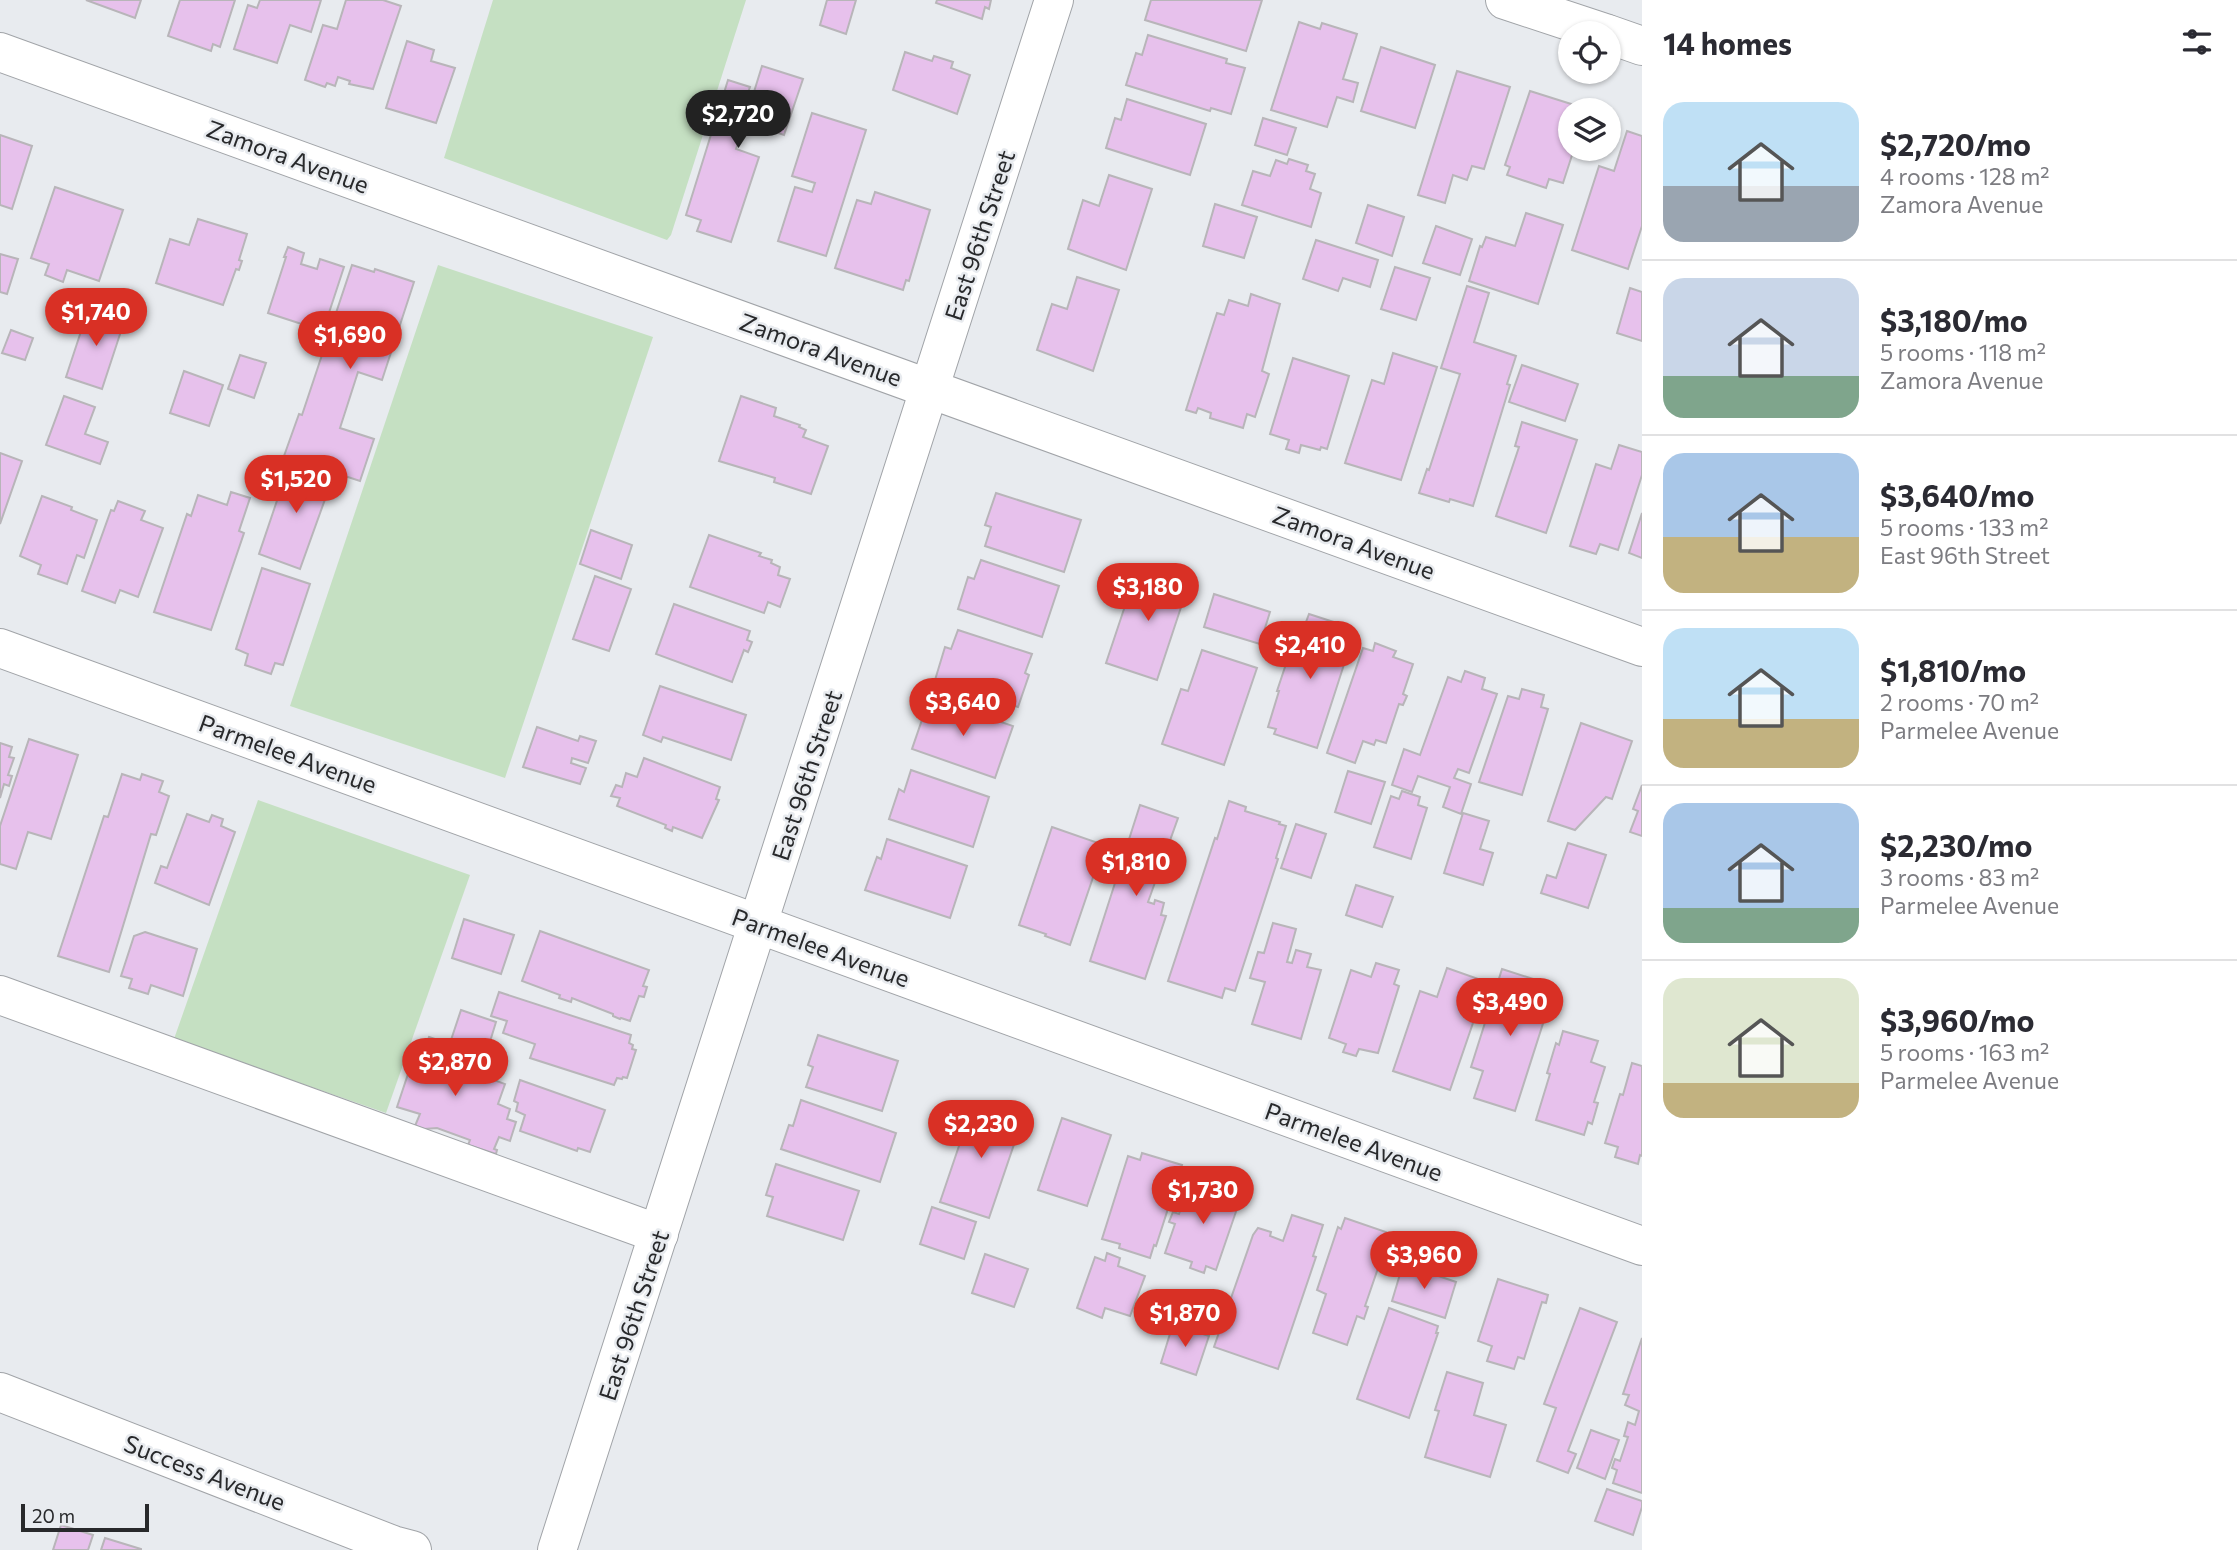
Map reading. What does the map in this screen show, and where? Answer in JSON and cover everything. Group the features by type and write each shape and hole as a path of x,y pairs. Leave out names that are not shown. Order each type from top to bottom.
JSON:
{"street":[{"name":"East 96th Street","path":"557,1550 1054,0"},
{"path":"1505,0 1567,21"},
{"path":"1621,39 1642,46"},
{"name":"Zamora Avenue","path":"0,52 1642,647"},
{"name":"Parmelee Avenue","path":"0,648 1642,1246"},
{"path":"0,995 659,1234"},
{"name":"Success Avenue","path":"0,1392 398,1548"}],"green space":[{"path":"493,0 746,0 671,235 667,240 444,158"},
{"path":"438,265 653,337 505,778 290,706"},
{"path":"258,800 470,875 386,1113 174,1039"}],"building":[{"path":"86,0 141,0 135,18"},
{"path":"180,0 235,0 220,47 213,44 211,51 168,36"},
{"path":"260,0 321,0 311,32 290,25 277,63 234,49 248,5 257,8"},
{"path":"346,0 383,0 401,6 373,89 349,84 350,81 338,77 335,86 327,83 325,87 305,80 323,25 337,29"},
{"path":"827,0 856,0 846,34 820,25"},
{"path":"937,0 991,0 989,9 985,7 982,19 936,3"},
{"path":"1151,0 1262,0 1246,51 1145,20"},
{"path":"1299,22 1320,29 1322,23 1357,34 1343,79 1358,83 1353,102 1337,97 1327,127 1271,110"},
{"path":"1148,35 1227,59 1226,63 1245,68 1231,114 1211,108 1210,111 1126,85 1136,53 1142,55"},
{"path":"407,41 434,50 431,61 455,68 436,123 386,108"},
{"path":"1381,47 1435,65 1415,128 1361,111"},
{"path":"905,52 932,61 934,56 953,62 951,68 970,75 957,114 893,90"},
{"path":"762,66 803,79 784,135 746,122 736,149 759,157 731,242 697,231 701,220 686,215 728,80 750,87 743,106 749,108"},
{"path":"1457,71 1510,87 1484,169 1472,166 1467,180 1453,175 1445,203 1418,195"},
{"path":"1530,91 1558,100 1558,161 1570,161 1563,183 1549,179 1546,188 1507,175 1510,167 1505,165"},
{"path":"1127,99 1206,124 1190,175 1106,148 1115,118 1121,120"},
{"path":"812,113 866,130 826,256 778,241 795,187 812,192 815,183 792,176"},
{"path":"1263,118 1296,128 1287,155 1255,145"},
{"path":"1627,131 1642,136 1642,226 1628,269 1572,250 1599,166 1614,171 1617,161 1621,161 1621,149"},
{"path":"0,135 32,146 12,209 0,205"},
{"path":"1289,159 1308,165 1306,171 1315,174 1310,189 1321,193 1311,227 1242,205 1253,171 1270,176 1276,160 1287,164"},
{"path":"1109,175 1152,189 1126,270 1068,249 1083,200 1099,206"},
{"path":"55,187 123,210 99,281 67,270 63,282 45,275 49,264 31,258"},
{"path":"875,192 930,210 909,281 906,280 903,290 835,268 857,200 871,204"},
{"path":"1215,204 1257,217 1244,258 1203,246"},
{"path":"1368,205 1404,217 1392,256 1356,243"},
{"path":"1526,213 1563,225 1538,304 1469,281 1480,246 1482,247 1486,237 1515,246"},
{"path":"198,219 247,234 239,260 242,261 239,270 236,269 223,305 156,283 170,239 189,245"},
{"path":"1436,226 1472,239 1460,275 1423,263"},
{"path":"1316,240 1378,260 1370,287 1343,278 1338,291 1303,279"},
{"path":"288,247 304,253 301,264 317,269 320,259 344,267 323,331 268,313"},
{"path":"0,254 18,259 7,294 0,292"},
{"path":"352,265 374,272 375,269 414,282 382,380 358,372 340,428 374,439 360,481 284,456 299,414 302,415"},
{"path":"1395,267 1430,278 1416,320 1381,309"},
{"path":"1077,277 1119,290 1093,371 1037,350 1052,304 1067,309"},
{"path":"1467,286 1489,293 1474,342 1516,356 1507,384 1510,385 1473,506 1419,493 1460,374 1441,368"},
{"path":"1630,288 1642,292 1642,341 1617,333"},
{"path":"1251,294 1280,304 1262,371 1269,374 1255,417 1247,414 1243,428 1210,418 1211,413 1198,408 1196,413 1186,410 1217,313 1224,315 1229,300 1248,306"},
{"path":"89,307 125,319 102,389 66,377"},
{"path":"11,330 33,338 25,360 2,353"},
{"path":"1393,353 1437,367 1401,480 1345,463 1372,380 1384,384"},
{"path":"240,355 266,363 254,398 228,389"},
{"path":"1293,358 1349,376 1327,449 1301,445 1299,453 1286,449 1289,440 1270,434"},
{"path":"1522,365 1578,384 1565,421 1509,402"},
{"path":"184,371 223,385 209,426 170,413"},
{"path":"64,396 95,407 85,434 108,442 100,464 46,445"},
{"path":"741,396 776,408 774,416 800,425 799,427 806,430 803,437 828,446 811,494 774,482 775,478 719,461"},
{"path":"1522,422 1577,440 1546,533 1496,516 1519,447 1515,446"},
{"path":"1619,445 1642,452 1642,475 1618,550 1600,544 1596,554 1570,546 1596,464 1611,469"},
{"path":"0,453 22,461 0,524"},
{"path":"290,462 333,477 300,569 259,554"},
{"path":"231,492 250,498 239,531 244,533 211,630 154,612 187,514 191,516 198,495 227,505"},
{"path":"996,493 1081,520 1064,572 985,546 991,527 985,525"},
{"path":"42,496 97,520 84,558 77,555 67,584 38,574 41,565 20,556"},
{"path":"118,501 145,511 141,520 163,528 138,597 120,590 115,603 82,591 111,510 114,511"},
{"path":"1642,513 1642,558 1629,553"},
{"path":"591,530 632,545 621,579 580,564"},
{"path":"709,535 761,553 759,556 772,560 771,563 780,567 778,575 790,579 780,607 768,602 764,613 690,587"},
{"path":"981,560 1059,586 1042,637 958,609 968,577 974,579"},
{"path":"1138,567 1164,576 1166,572 1190,580 1157,680 1106,663"},
{"path":"262,568 310,584 283,665 275,663 271,674 245,665 248,654 236,649"},
{"path":"595,576 631,589 609,651 573,639"},
{"path":"1214,594 1270,612 1260,644 1204,627"},
{"path":"674,604 750,631 747,640 752,642 748,652 744,650 732,682 656,654"},
{"path":"1309,614 1349,627 1344,644 1350,646 1317,748 1274,734 1276,729 1268,727 1298,628 1303,630"},
{"path":"958,630 1032,654 1025,673 1029,675 1018,707 935,680 945,647 951,649"},
{"path":"1375,643 1396,651 1393,657 1413,664 1403,694 1407,696 1403,705 1399,704 1386,743 1376,740 1374,745 1363,741 1355,763 1327,753 1363,648 1373,651"},
{"path":"1202,650 1257,668 1224,765 1162,744 1181,689 1188,691"},
{"path":"1465,671 1485,678 1482,689 1497,694 1469,773 1458,769 1454,778 1471,784 1461,814 1443,807 1450,787 1418,776 1412,792 1392,785 1404,749 1420,755 1448,677 1461,682"},
{"path":"660,686 746,715 731,760 663,737 661,742 643,735"},
{"path":"1522,689 1544,695 1541,707 1548,709 1522,795 1479,782 1508,696 1519,699"},
{"path":"934,699 1013,726 995,778 912,749 923,717 927,719"},
{"path":"1581,723 1632,741 1612,799 1606,797 1575,830 1548,821"},
{"path":"537,727 578,741 580,736 596,741 588,763 572,758 571,763 586,768 580,784 523,767"},
{"path":"29,739 78,755 51,839 28,832 16,869 0,864 0,826"},
{"path":"0,743 12,747 9,757 14,758 8,775 12,776 9,786 4,784 0,798"},
{"path":"644,758 720,787 716,799 719,800 702,838 673,827 672,831 665,828 666,825 617,806 620,798 611,796 616,785 622,787 626,773 637,777"},
{"path":"911,770 989,797 973,847 889,819 899,789 904,792"},
{"path":"1348,771 1385,782 1371,824 1335,812"},
{"path":"122,774 140,780 142,774 163,781 159,792 169,796 156,835 151,834 109,972 58,956 104,816 108,817"},
{"path":"1642,785 1642,836 1630,832 1638,811 1633,809"},
{"path":"1402,791 1420,797 1418,805 1427,808 1411,859 1374,847 1391,796 1399,799"},
{"path":"1229,801 1246,807 1245,811 1286,826 1276,858 1278,859 1235,991 1225,988 1222,998 1168,981"},
{"path":"1140,805 1178,818 1148,902 1154,904 1155,900 1164,903 1161,915 1166,916 1145,979 1090,961"},
{"path":"1463,813 1489,821 1480,849 1493,853 1483,885 1444,873"},
{"path":"187,814 209,822 212,815 223,819 221,826 235,832 209,905 155,883 161,866 167,868"},
{"path":"1296,824 1326,834 1311,878 1281,868"},
{"path":"1052,827 1104,845 1070,945 1019,925"},
{"path":"887,839 967,866 950,918 865,890 877,857 881,859"},
{"path":"1568,843 1606,855 1588,908 1541,893 1547,875 1556,878"},
{"path":"1356,885 1393,897 1382,927 1346,915"},
{"path":"464,919 514,935 501,974 452,958"},
{"path":"1273,923 1296,929 1287,962 1292,963 1296,950 1311,954 1307,967 1321,970 1301,1039 1252,1024 1265,982 1250,978 1258,952 1264,953"},
{"path":"540,931 649,970 643,986 647,987 644,997 639,996 630,1021 572,998 571,1002 559,998 560,995 522,981"},
{"path":"145,932 197,949 183,996 151,985 148,994 129,988 132,979 121,976 134,936"},
{"path":"1376,963 1399,970 1394,984 1399,986 1378,1053 1359,1049 1356,1056 1343,1052 1346,1044 1329,1038 1351,970 1371,977"},
{"path":"1447,968 1487,982 1450,1090 1393,1071 1420,991 1437,997"},
{"path":"1502,969 1555,986 1515,1111 1474,1098 1483,1071 1471,1067"},
{"path":"499,992 631,1035 629,1043 633,1045 632,1049 636,1050 627,1078 617,1078 614,1085 530,1058 535,1044 503,1033 507,1021 491,1016"},
{"path":"461,1010 496,1022 485,1058 449,1046"},
{"path":"1563,1031 1598,1041 1591,1062 1605,1067 1594,1102 1598,1103 1592,1124 1588,1122 1584,1135 1536,1120 1556,1043 1559,1045"},
{"path":"818,1035 898,1061 882,1111 806,1087 813,1067 808,1065"},
{"path":"429,1037 456,1048 453,1060 462,1063 461,1068 505,1084 498,1104 510,1109 507,1119 516,1122 510,1141 499,1137 494,1149 497,1150 496,1154 468,1145 470,1140 437,1128 424,1129 415,1126 420,1114 397,1107 419,1041 427,1043"},
{"path":"1632,1063 1642,1066 1642,1156 1640,1155 1638,1164 1615,1157 1618,1147 1605,1143"},
{"path":"520,1080 605,1110 590,1152 578,1148 577,1151 520,1131 525,1115 516,1111 518,1103 514,1101"},
{"path":"801,1100 896,1133 880,1182 781,1149 789,1125 793,1126"},
{"path":"969,1105 997,1115 998,1110 1023,1118 989,1218 940,1202 961,1140 958,1140"},
{"path":"1062,1118 1111,1135 1087,1206 1038,1190"},
{"path":"1142,1153 1182,1165 1150,1258 1119,1248 1120,1244 1102,1239 1128,1156 1140,1160"},
{"path":"776,1164 859,1191 843,1240 767,1216 773,1197 766,1195"},
{"path":"1190,1180 1241,1197 1216,1270 1206,1266 1204,1273 1190,1268 1192,1262 1165,1253 1175,1224 1169,1222 1173,1212 1179,1214"},
{"path":"932,1207 976,1222 964,1259 920,1244"},
{"path":"1292,1215 1323,1225 1313,1256 1316,1257 1278,1369 1214,1347 1253,1235 1258,1228 1271,1232 1270,1236 1283,1241"},
{"path":"1345,1218 1386,1232 1382,1243 1386,1245 1365,1306 1368,1307 1364,1319 1357,1316 1347,1345 1313,1333 1326,1294 1317,1290 1338,1227 1341,1229"},
{"path":"1107,1253 1120,1258 1118,1266 1145,1276 1130,1316 1105,1308 1102,1318 1077,1308 1095,1257 1105,1261"},
{"path":"985,1254 1028,1269 1014,1307 972,1293"},
{"path":"1403,1264 1456,1282 1445,1318 1392,1301"},
{"path":"1498,1279 1548,1295 1546,1303 1542,1302 1524,1359 1518,1357 1514,1369 1487,1361 1492,1346 1478,1341"},
{"path":"1389,1308 1438,1326 1438,1333 1409,1418 1357,1399"},
{"path":"1580,1308 1617,1322 1568,1451 1576,1454 1568,1473 1537,1461 1556,1408 1544,1404"},
{"path":"1173,1324 1209,1336 1196,1375 1161,1363"},
{"path":"1642,1338 1642,1493 1613,1483 1617,1470 1612,1468 1615,1459 1620,1461 1628,1437 1624,1436 1628,1422 1635,1425 1639,1411 1625,1405 1629,1395 1623,1394"},
{"path":"1447,1372 1483,1383 1474,1415 1506,1425 1490,1477 1425,1457"},
{"path":"1591,1430 1619,1440 1605,1479 1577,1468"},
{"path":"1607,1489 1642,1501 1633,1535 1595,1521"},
{"path":"61,1525 93,1535 88,1550 53,1550"},
{"path":"105,1538 141,1549 141,1550 101,1550"}]}
